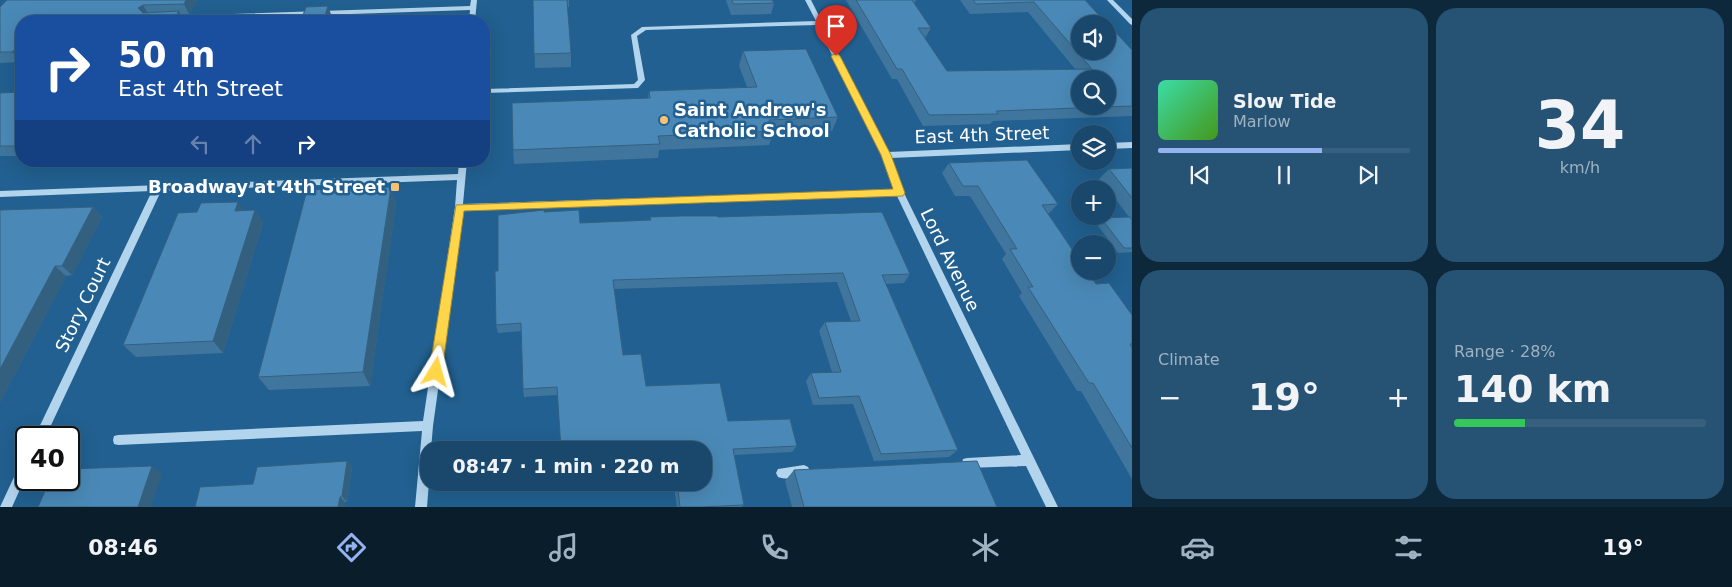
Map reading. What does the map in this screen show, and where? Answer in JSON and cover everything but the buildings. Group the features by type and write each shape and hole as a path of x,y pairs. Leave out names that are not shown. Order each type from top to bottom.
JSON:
{"street":[{"path":"472,15 474,0"},
{"name":"Lord Avenue","path":"808,0 886,155 900,193 1052,507"},
{"path":"1110,0 1132,22"},
{"path":"253,15 473,8"},
{"path":"490,91 636,86 642,80 634,35 644,28 819,23"},
{"path":"1116,146 1132,145"},
{"name":"East 4th Street","path":"886,155 1071,147"},
{"path":"421,507 428,426 459,207 463,167"},
{"path":"0,194 462,176"},
{"name":"Story Court","path":"45,426 158,188"},
{"path":"459,207 900,193"},
{"path":"118,440 428,426"},
{"path":"960,463 1029,460"},
{"path":"782,473 812,471"},
{"path":"6,507 15,488"}],"place":[{"name":"Saint Andrew's Catholic School","path":"664,120"},
{"name":"Broadway at 4th Street","path":"395,187"}],"route":[{"path":"436,372 459,207 900,193 886,155 836,56"}]}
